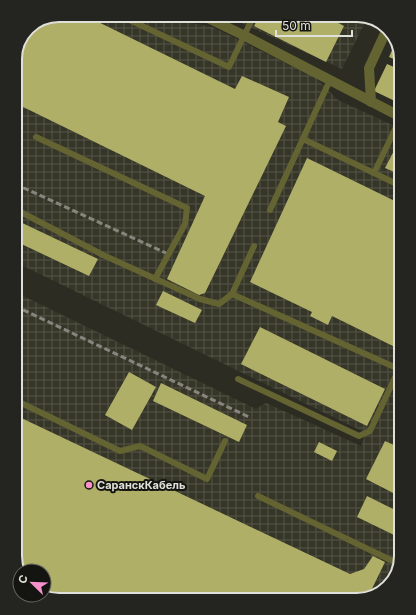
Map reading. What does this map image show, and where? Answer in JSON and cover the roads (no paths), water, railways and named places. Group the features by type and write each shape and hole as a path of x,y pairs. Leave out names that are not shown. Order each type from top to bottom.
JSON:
{"street":[{"path":"216,22 394,114"},
{"path":"371,102 369,68 384,34"}],"lane":[{"path":"135,22 229,67 251,22"},
{"path":"270,210 330,80"},
{"path":"374,173 393,133"},
{"path":"36,137 187,208 185,224 155,279"},
{"path":"303,139 394,183"},
{"path":"22,213 103,255 200,299 219,304 232,294 254,246"},
{"path":"232,294 394,366"},
{"path":"238,379 359,436 370,431 394,381"},
{"path":"22,403 120,451 140,446 207,479 225,441"},
{"path":"258,496 394,562"}],"railway":[{"path":"22,187 166,253"},
{"path":"22,309 249,417"}],"place":[{"name":"СаранскКабель","path":"89,485"}]}
